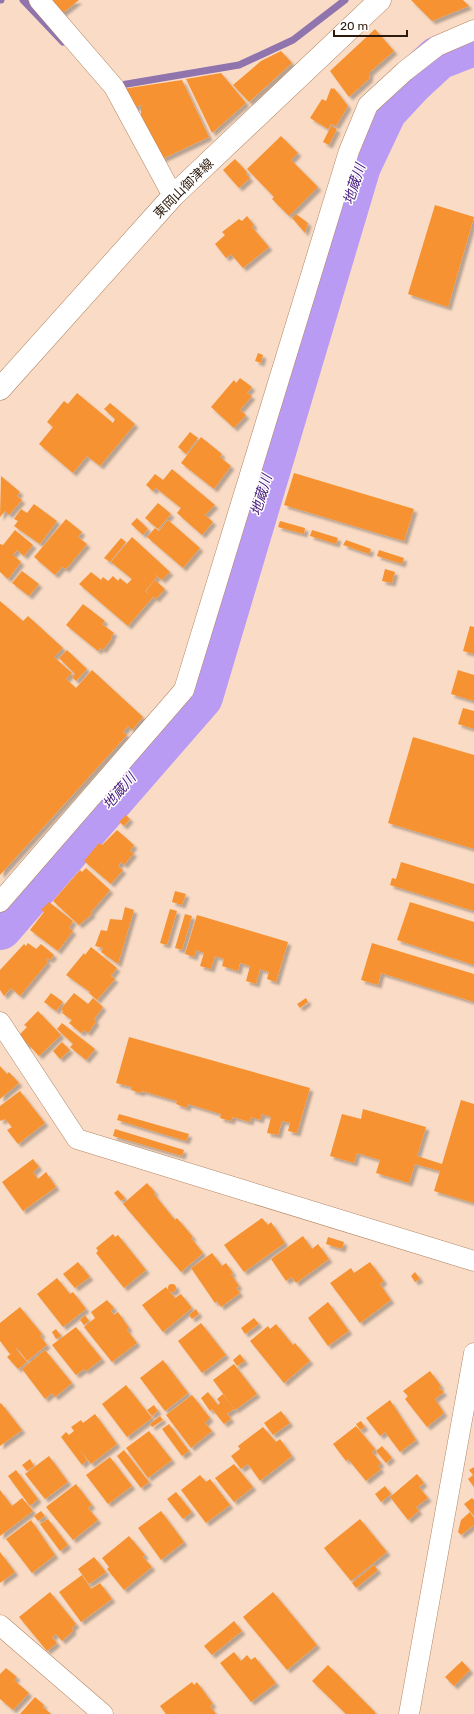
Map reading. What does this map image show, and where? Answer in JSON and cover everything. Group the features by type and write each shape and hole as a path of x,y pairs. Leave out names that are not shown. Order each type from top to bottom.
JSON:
{"main road":[{"name":"東岡山御津線","path":"0,388 173,196 380,0"}],"street":[{"path":"39,0 114,87 173,196"},
{"path":"0,902 184,690 347,159 368,104 405,71 437,46 474,30"},
{"path":"0,1022 76,1139 474,1261"},
{"path":"409,1714 474,1353"},
{"path":"0,1625 103,1714"}],"building":[{"path":"48,0 79,0 60,15"},
{"path":"411,0 463,0 469,6 432,21"},
{"path":"375,29 394,51 370,72 369,79 349,97 330,71"},
{"path":"281,51 292,63 249,102 233,85 261,61"},
{"path":"221,73 246,103 212,133 186,79"},
{"path":"182,80 209,137 162,159 141,115 141,105 132,109 122,89"},
{"path":"331,88 334,88 348,106 336,126 331,124 328,129 310,118 322,99 326,101"},
{"path":"331,126 337,129 329,145 323,142"},
{"path":"281,136 298,153 291,160 318,187 289,216 272,199 274,197 247,169"},
{"path":"235,159 247,172 246,174 250,178 239,188 223,170"},
{"path":"435,205 474,217 448,307 408,294"},
{"path":"296,214 308,223 305,233 292,218"},
{"path":"247,216 254,225 252,227 269,247 243,268 231,254 226,258 215,244 225,235 222,232 239,219 242,221"},
{"path":"258,353 263,355 261,363 255,361"},
{"path":"240,378 252,387 247,393 252,396 240,410 246,415 234,428 211,407 234,380 236,383"},
{"path":"77,393 113,423 115,419 104,409 110,403 135,424 100,466 87,456 73,473 39,444 53,427 47,422 64,401 68,404"},
{"path":"190,432 198,438 186,454 178,447"},
{"path":"201,437 222,454 220,457 231,466 214,489 181,463"},
{"path":"172,469 215,505 205,515 213,522 202,535 177,513 181,508 156,488 153,491 146,485 155,474 163,480"},
{"path":"294,473 414,509 404,541 284,505"},
{"path":"1,476 20,492 17,496 22,500 9,515 5,511 0,517"},
{"path":"158,503 171,514 158,529 145,518"},
{"path":"34,504 57,521 40,544 14,526 18,521 14,519 21,509 27,513"},
{"path":"137,518 148,529 143,535 131,524"},
{"path":"66,519 82,532 78,537 87,544 66,569 62,567 55,575 34,557"},
{"path":"168,520 200,548 183,568 147,537 155,528 159,531"},
{"path":"280,521 305,528 304,534 278,527"},
{"path":"15,530 33,545 24,556 17,550 13,555 21,562 8,579 0,572 0,544 3,545"},
{"path":"312,530 338,538 336,544 310,536"},
{"path":"132,537 170,572 162,580 154,574 157,577 145,591 150,595 146,591 155,580 165,589 156,599 153,597 128,626 79,584 91,572 101,580 103,577 108,581 113,576 118,581 120,578 127,584 132,579 111,562"},
{"path":"121,538 126,542 110,562 104,558"},
{"path":"346,540 371,549 369,554 343,545"},
{"path":"379,550 404,558 402,564 377,556"},
{"path":"385,569 395,572 392,583 382,581"},
{"path":"22,571 39,584 29,596 12,583"},
{"path":"0,601 23,621 28,616 63,648 54,657 72,673 66,679 76,688 92,670 143,717 132,730 128,726 123,732 127,735 0,875"},
{"path":"83,604 105,621 102,624 114,633 103,650 100,648 98,651 66,625"},
{"path":"470,626 474,627 474,654 463,651"},
{"path":"67,650 87,669 76,681 72,677 75,674 59,658"},
{"path":"458,670 474,675 474,701 451,694"},
{"path":"463,708 474,711 474,729 458,724"},
{"path":"413,737 474,755 474,849 388,823"},
{"path":"126,815 130,819 124,826 119,822"},
{"path":"117,830 134,845 130,851 134,853 124,865 121,862 118,866 123,870 111,884 84,861 99,843 102,845"},
{"path":"401,862 474,884 474,911 390,885 392,878 396,879"},
{"path":"86,868 110,890 91,912 92,914 79,925 53,901 80,870 82,872"},
{"path":"175,891 186,894 182,905 172,902"},
{"path":"49,902 73,921 69,928 73,931 58,951 30,930 44,912 41,910"},
{"path":"410,902 474,922 474,965 397,940"},
{"path":"125,907 134,910 118,964 101,952 103,948 95,946 101,930 107,931 110,919 122,920"},
{"path":"170,909 177,911 167,945 160,943"},
{"path":"185,914 192,916 182,950 175,948"},
{"path":"197,915 288,942 276,982 267,979 269,972 260,969 256,984 246,981 250,966 240,963 238,971 222,966 224,959 215,956 211,969 200,966 204,953 196,950 194,957 185,954"},
{"path":"28,943 36,949 41,944 54,955 50,960 47,958 46,960 48,962 20,996 11,988 4,996 0,990 0,970 24,944 26,946"},
{"path":"372,943 474,974 474,1002 381,973 378,985 361,980"},
{"path":"91,947 117,968 111,976 115,979 97,1000 89,993 90,992 66,975 84,953 85,955"},
{"path":"51,993 63,1002 56,1011 44,1002"},
{"path":"74,993 88,1004 93,998 103,1007 94,1019 96,1022 88,1033 84,1030 81,1033 69,1023 72,1020 62,1013 63,1011 61,1009"},
{"path":"306,998 308,1002 300,1008 297,1004"},
{"path":"38,1011 61,1035 39,1056 28,1044 26,1046 17,1037 27,1027 24,1025"},
{"path":"62,1023 95,1049 86,1060 70,1047 73,1044 57,1029"},
{"path":"129,1037 310,1088 297,1133 288,1131 290,1123 282,1121 278,1135 267,1133 271,1117 262,1114 260,1120 251,1117 250,1122 233,1117 231,1121 220,1118 221,1114 188,1104 187,1108 176,1104 177,1101 142,1091 141,1093 131,1090 132,1087 116,1083"},
{"path":"62,1042 70,1050 60,1059 53,1051"},
{"path":"0,1066 7,1074 9,1072 19,1083 0,1099"},
{"path":"20,1091 45,1123 18,1144 7,1130 12,1127 5,1119 0,1120 0,1106"},
{"path":"461,1100 474,1104 474,1203 434,1191 440,1171 415,1164 409,1183 376,1173 380,1160 357,1153 354,1163 330,1156 342,1114 361,1119 363,1109 426,1127 417,1156 442,1164"},
{"path":"119,1114 189,1134 186,1141 117,1120"},
{"path":"115,1129 184,1150 182,1156 113,1136"},
{"path":"33,1159 39,1167 33,1172 38,1179 46,1172 56,1187 23,1211 2,1182"},
{"path":"147,1183 175,1220 177,1218 193,1237 191,1238 203,1253 181,1272 123,1204"},
{"path":"118,1190 125,1198 121,1201 114,1193"},
{"path":"262,1218 268,1225 271,1222 285,1243 244,1272 224,1245"},
{"path":"113,1234 115,1237 118,1235 146,1270 124,1288 96,1253 98,1251 96,1248"},
{"path":"303,1236 312,1249 318,1244 329,1259 296,1283 292,1277 286,1281 271,1259"},
{"path":"328,1237 344,1242 342,1249 326,1244"},
{"path":"212,1253 222,1266 226,1263 239,1286 236,1288 240,1293 221,1307 217,1301 215,1303 191,1268"},
{"path":"78,1262 90,1277 75,1288 63,1274"},
{"path":"370,1262 384,1281 380,1284 391,1300 360,1323 330,1283 351,1268 354,1273"},
{"path":"415,1272 420,1279 415,1282 411,1276"},
{"path":"57,1278 70,1294 73,1292 86,1309 63,1327 37,1294"},
{"path":"170,1284 174,1284 176,1288 174,1292 170,1292 168,1290 168,1286"},
{"path":"166,1287 175,1298 181,1294 192,1308 163,1332 142,1305"},
{"path":"107,1300 114,1308 111,1311 114,1315 118,1312 129,1328 127,1330 137,1343 112,1362 84,1327 95,1318 91,1312"},
{"path":"328,1302 349,1331 328,1346 308,1318"},
{"path":"20,1307 42,1334 40,1336 47,1345 27,1361 17,1348 16,1349 27,1362 18,1369 7,1357 15,1350 10,1354 0,1341 0,1323"},
{"path":"196,1309 199,1314 192,1319 189,1315"},
{"path":"85,1315 89,1321 84,1325 80,1320"},
{"path":"254,1318 259,1324 245,1334 241,1328"},
{"path":"201,1323 226,1355 202,1373 178,1341"},
{"path":"276,1324 293,1345 295,1343 310,1361 284,1383 250,1341 268,1326 270,1329"},
{"path":"76,1327 102,1359 86,1371 84,1369 76,1375 52,1345"},
{"path":"56,1329 61,1336 56,1339 52,1332"},
{"path":"45,1350 72,1383 55,1397 52,1393 45,1399 22,1369"},
{"path":"240,1354 245,1361 237,1366 233,1360"},
{"path":"163,1360 188,1393 165,1411 140,1378"},
{"path":"234,1364 257,1394 235,1410 213,1380"},
{"path":"430,1371 441,1386 439,1388 444,1392 435,1399 444,1413 427,1427 405,1399 408,1396 403,1391"},
{"path":"126,1385 152,1418 127,1437 102,1404"},
{"path":"208,1392 218,1405 220,1403 217,1399 223,1394 234,1409 227,1414 231,1419 224,1424 212,1409 210,1411 201,1398"},
{"path":"192,1395 210,1418 205,1423 212,1431 191,1448 166,1415"},
{"path":"390,1400 416,1440 400,1452 385,1432 380,1436 366,1418"},
{"path":"1,1403 22,1430 0,1446 0,1404"},
{"path":"154,1405 158,1411 152,1416 147,1410"},
{"path":"281,1411 290,1423 273,1435 264,1423"},
{"path":"95,1414 117,1444 91,1464 80,1449 87,1460 82,1465 61,1437 66,1432 69,1435 74,1431 71,1427 81,1420 83,1423"},
{"path":"160,1416 163,1420 152,1427 150,1424"},
{"path":"361,1421 365,1427 360,1430 356,1424"},
{"path":"169,1424 189,1451 182,1456 162,1429"},
{"path":"356,1426 375,1449 372,1452 381,1463 378,1466 381,1469 366,1481 348,1459 346,1461 333,1444"},
{"path":"263,1427 276,1442 280,1439 292,1456 260,1481 248,1464 241,1469 231,1456 240,1449 238,1446"},
{"path":"149,1431 172,1460 148,1478 126,1448"},
{"path":"382,1446 392,1458 386,1463 376,1451"},
{"path":"124,1450 149,1482 141,1488 117,1456"},
{"path":"49,1456 68,1482 45,1499 25,1474"},
{"path":"110,1457 132,1486 108,1504 86,1475"},
{"path":"30,1459 34,1466 27,1471 22,1465"},
{"path":"234,1464 253,1487 234,1502 215,1478"},
{"path":"474,1467 474,1487 468,1479 473,1475 469,1470"},
{"path":"16,1470 38,1499 30,1506 8,1476"},
{"path":"417,1474 424,1483 419,1487 428,1498 416,1507 419,1511 408,1520 390,1497"},
{"path":"200,1475 206,1482 210,1479 230,1505 206,1523 181,1490"},
{"path":"76,1484 92,1505 88,1508 98,1520 73,1540 46,1507"},
{"path":"385,1486 391,1494 381,1502 375,1494"},
{"path":"0,1490 12,1506 22,1498 33,1511 0,1536"},
{"path":"176,1492 192,1512 183,1519 167,1499"},
{"path":"472,1498 474,1500 474,1516 464,1504"},
{"path":"41,1511 45,1516 38,1521 34,1516"},
{"path":"161,1511 184,1542 161,1560 138,1528"},
{"path":"470,1512 474,1518 474,1525 461,1535 458,1532 461,1520"},
{"path":"48,1519 68,1545 60,1551 40,1524"},
{"path":"360,1519 387,1552 351,1581 324,1548"},
{"path":"31,1520 55,1555 32,1573 6,1539"},
{"path":"129,1536 145,1555 143,1557 152,1567 124,1590 107,1569 109,1567 102,1558"},
{"path":"0,1552 15,1572 0,1583"},
{"path":"94,1557 106,1572 89,1584 78,1569"},
{"path":"374,1565 378,1570 356,1588 352,1583"},
{"path":"82,1575 91,1589 100,1583 112,1599 81,1622 59,1592"},
{"path":"50,1592 76,1624 72,1628 73,1631 62,1641 56,1634 52,1637 57,1643 47,1651 19,1617"},
{"path":"273,1592 317,1645 287,1670 243,1617"},
{"path":"234,1621 242,1631 212,1655 204,1646"},
{"path":"234,1652 241,1661 247,1655 251,1660 255,1657 276,1683 251,1702 220,1663"},
{"path":"462,1661 470,1670 454,1686 445,1677"},
{"path":"328,1665 375,1712 375,1714 346,1714 312,1681"},
{"path":"6,1668 17,1677 14,1680 29,1693 13,1710 0,1699 0,1674"},
{"path":"192,1682 194,1685 197,1682 213,1704 210,1706 216,1714 166,1714 160,1706"},
{"path":"35,1697 44,1705 43,1707 51,1714 20,1714"}],"waterway":[{"path":"23,0 63,42"},
{"path":"115,86 239,65 293,40 345,0"},
{"name":"地蔵川","path":"0,928 201,697 359,166 385,111 412,82 438,58 474,44"}]}
